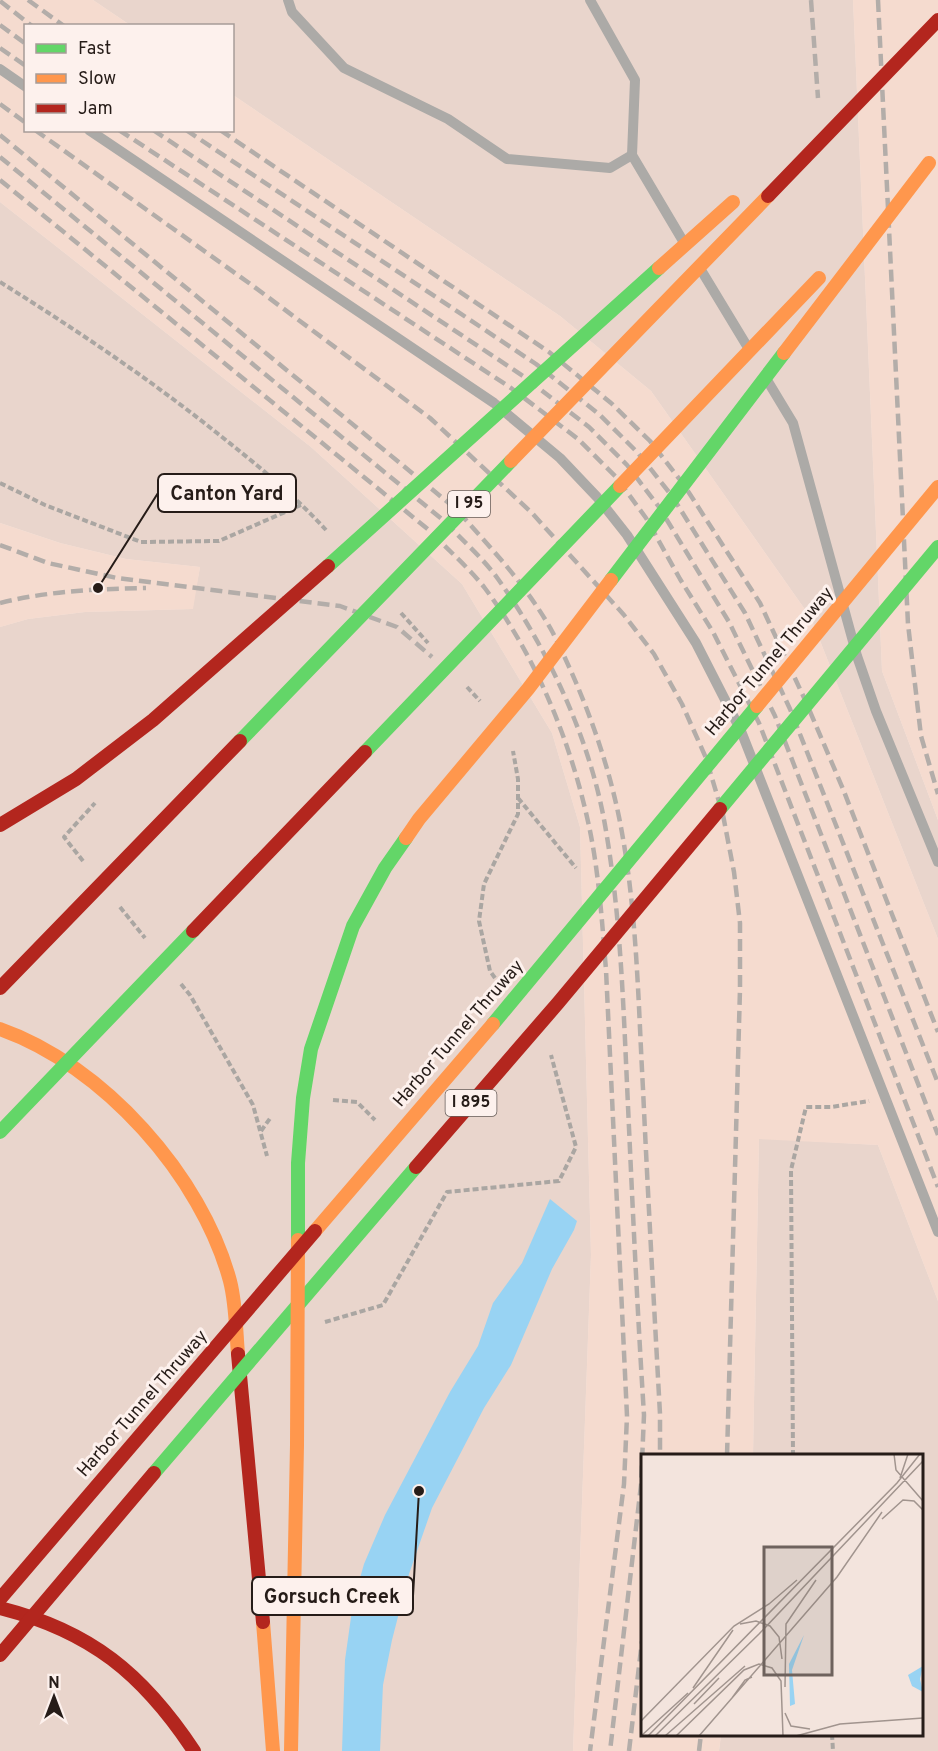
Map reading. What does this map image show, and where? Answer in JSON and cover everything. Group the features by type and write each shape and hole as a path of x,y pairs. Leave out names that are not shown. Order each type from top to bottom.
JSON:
{"highway":[{"path":"825,117 938,14"},
{"name":"I 95","path":"0,988 938,20"},
{"path":"846,250 933,159"},
{"path":"291,1751 297,1433 298,1162 303,1098 311,1048 353,926 385,868 419,819 528,689 933,159"},
{"path":"0,825 76,779 170,706 747,189"},
{"path":"0,1132 829,267"},
{"name":"Harbor Tunnel Thruway","path":"0,1599 525,985 938,487"},
{"name":"I 895","path":"0,1655 276,1329 558,1003 938,547"},
{"path":"0,1029 21,1036 58,1057 111,1098 150,1136 171,1162 193,1197 213,1236 230,1282 248,1451 273,1751"},
{"path":"0,1608 23,1612 70,1631 116,1659 155,1698 194,1751"}],"lane":[{"path":"288,0 292,12 344,68 448,119 507,159 610,168 632,155"},
{"path":"590,0 634,80 632,155 793,423 857,656 876,711 938,862"},
{"path":"0,69 24,86"},
{"path":"92,132 495,403 560,458 597,497 627,535 685,625 741,731 938,1232"}],"path":[{"path":"0,282 78,331 177,401 283,485 332,537"},
{"path":"0,483 45,506 141,542 219,541 301,505"},
{"path":"396,608 428,644"},
{"path":"460,679 484,706"},
{"path":"497,980 490,971 479,921 484,884 518,814 518,778 511,744"},
{"path":"518,797 576,867"},
{"path":"86,864 64,837 96,803"},
{"path":"116,902 145,939"},
{"path":"175,976 190,995 254,1105 269,1161"},
{"path":"447,1192 559,1181 576,1148 552,1055 545,1046"},
{"path":"793,1454 791,1170 806,1107 831,1107 885,1098"},
{"path":"326,1100 357,1102 382,1126"},
{"path":"261,1132 273,1114"},
{"path":"439,1184 447,1192"},
{"path":"324,1322 383,1305 447,1192"},
{"path":"832,1736 833,1751"}],"shaded area":[{"path":"0,0 93,0 129,24 24,24 24,132 234,132 234,96 560,316 651,391 811,618 938,939 938,1301 878,1145 759,1139 753,1454 641,1454 641,1736 721,1736 719,1751 573,1751 591,1255 580,827 552,733 462,584 311,447 0,202"},
{"path":"93,0 853,0 882,671 938,820 938,939 811,618 651,391 560,316 234,96 234,24 129,24"},
{"path":"853,0 938,0 938,820 882,671"},
{"path":"0,202 311,447 462,584 552,733 580,827 591,1255 573,1751 0,1751 0,627 28,619 85,612 192,609 200,567 126,559 60,543 0,523"},
{"path":"0,523 60,543 126,559 200,567 193,609 85,612 28,619 0,627"},
{"path":"759,1138 878,1145 938,1301 938,1751 719,1751 721,1736 923,1736 923,1454 753,1454"}],"water":[{"path":"550,1199 577,1221 552,1269 511,1365 484,1408 432,1508 409,1574 392,1640 383,1685 380,1751 342,1751 345,1660 353,1603 364,1564 385,1515 450,1392 478,1346 493,1303 522,1263"}],"railway":[{"path":"28,0 61,24"},
{"path":"811,0 818,98"},
{"path":"878,0 908,624 921,736 938,794"},
{"path":"0,1 29,24"},
{"path":"0,25 24,43"},
{"path":"0,48 24,65"},
{"path":"0,104 24,122"},
{"path":"38,132 249,283 430,418 532,513 624,615 654,654 682,704 706,758 723,815 734,872 740,923 727,1454"},
{"path":"122,132 511,388 578,439 616,477 646,518 713,632 759,723 938,1187"},
{"path":"156,132 523,376 589,427 627,465 659,507 729,622 775,716 938,1135"},
{"path":"189,132 536,364 600,415 638,453 672,496 745,613 790,709 938,1083"},
{"path":"223,132 549,352 611,403 650,441 684,485 760,603 843,789 938,1032"},
{"path":"0,135 456,509 521,584 553,633 574,677 600,746 614,793 630,884 638,987 660,1414 660,1454"},
{"path":"0,157 443,520 498,579 534,635 550,665 565,696 589,760 605,825 610,857 624,1019 644,1415 642,1454"},
{"path":"0,180 430,531 478,580 503,614 535,671 562,732 589,826 602,916 627,1416 624,1484 590,1751"},
{"path":"0,545 48,563 117,578 340,606 397,627 432,657"},
{"path":"0,603 72,591 146,588"},
{"path":"610,1751 641,1485"},
{"path":"629,1751 641,1649"},
{"path":"699,1751 701,1736"}],"traffic: slow":[{"path":"784,353 929,163"},
{"path":"511,461 768,196"},
{"path":"659,268 733,202"},
{"path":"620,486 819,278"},
{"path":"757,706 938,487"},
{"path":"406,838 419,819 528,689 611,580"},
{"path":"315,1231 493,1024"},
{"path":"0,1029 38,1046 75,1069 111,1097 143,1129 172,1165 197,1202 216,1242 230,1281 235,1308 238,1354"},
{"path":"291,1751 297,1445 298,1240"},
{"path":"263,1622 273,1751"}],"traffic: jam":[{"path":"768,196 938,20"},
{"path":"0,825 76,779 153,720 328,566"},
{"path":"0,988 240,741"},
{"path":"193,931 365,752"},
{"path":"416,1167 558,1003 720,809"},
{"path":"0,1599 315,1231"},
{"path":"238,1354 263,1622"},
{"path":"0,1655 154,1473"},
{"path":"0,1608 62,1629 112,1659 155,1699 194,1751"}],"traffic: fast":[{"path":"328,566 659,268"},
{"path":"611,580 784,353"},
{"path":"240,741 511,461"},
{"path":"365,752 620,486"},
{"path":"720,809 938,547"},
{"path":"493,1024 757,706"},
{"path":"298,1240 298,1163 303,1098 311,1049 353,926 385,868 406,838"},
{"path":"0,1132 193,931"},
{"path":"154,1473 416,1167"}],"place":[{"name":"Canton Yard","path":"98,588"},
{"name":"Gorsuch Creek","path":"419,1491"}]}
